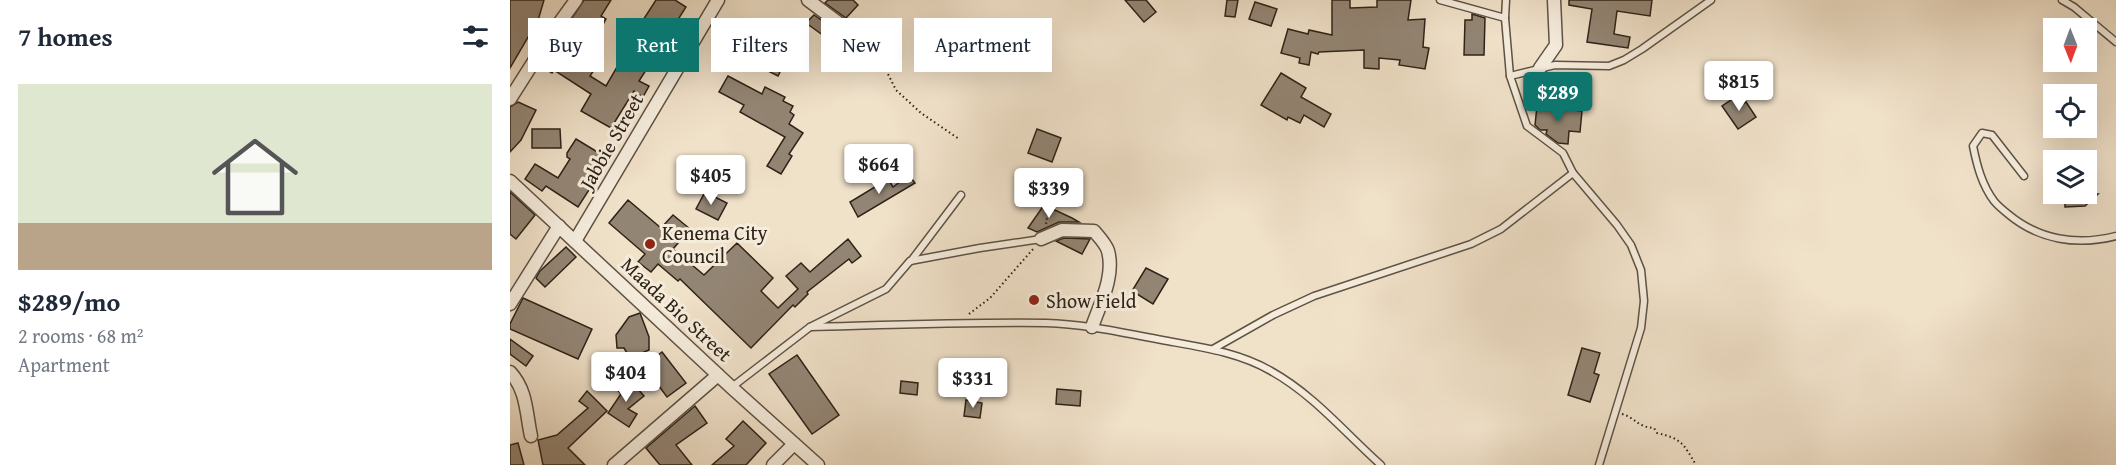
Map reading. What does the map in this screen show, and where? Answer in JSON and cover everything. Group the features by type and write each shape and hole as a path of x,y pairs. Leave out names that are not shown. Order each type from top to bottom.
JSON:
{"street":[{"path":"510,99 576,0"},
{"name":"Jabbie Street","path":"575,241 718,0"},
{"path":"808,0 832,18"},
{"path":"1540,68 1556,45 1554,0"},
{"name":"Maada Bio Street","path":"510,181 818,465"},
{"path":"510,304 559,226"},
{"path":"1041,239 1062,230 1094,231 1108,250 1110,268 1106,289 1092,327"},
{"path":"510,372 523,392 531,436"},
{"path":"614,465 718,375"},
{"path":"773,465 794,444"}],"lane":[{"path":"1440,0 1505,18"},
{"path":"1506,0 1505,18 1510,76 1527,126 1563,153 1573,173 1631,245 1641,270 1644,301 1641,328 1599,465"},
{"path":"1510,76 1555,64 1609,66 1624,60 1711,0"},
{"path":"2062,0 2116,42"},
{"path":"2024,176 1992,135 1982,133 1973,146 1983,182 1995,203 2015,220 2040,234 2069,241 2100,240 2116,236"},
{"path":"1212,349 1273,315 1314,296 1471,244 1502,229 1573,173"},
{"path":"731,387 810,327 886,289 961,195"},
{"path":"910,261 1041,239"},
{"path":"810,327 1046,323 1092,327 1212,349 1240,356 1270,370 1300,389 1381,465"}],"path":[{"path":"887,72 896,90 921,113 959,139"},
{"path":"957,323 990,298 1041,239 1048,212"},
{"path":"1618,414 1628,416 1642,428 1654,428 1657,433 1677,438 1696,465"}],"building":[{"path":"510,0 544,0 539,18 528,18 528,37 510,68"},
{"path":"584,0 611,0 601,16 606,19 604,23 604,18 572,18"},
{"path":"656,0 675,0 686,7 679,18 644,18"},
{"path":"828,0 853,0 858,5 846,18 825,3"},
{"path":"1125,0 1146,0 1156,12 1144,22"},
{"path":"1227,0 1238,0 1235,17 1225,16"},
{"path":"1332,0 1350,0 1350,8 1377,7 1377,0 1411,0 1408,20 1425,19 1423,47 1429,48 1425,69 1399,65 1400,60 1379,58 1379,69 1364,68 1364,50 1319,52 1318,54 1311,52 1309,65 1299,63 1300,58 1281,53 1288,29 1308,34 1309,30 1332,35"},
{"path":"1569,0 1652,0 1650,16 1617,11 1614,34 1630,37 1628,48 1587,42 1592,9 1569,5"},
{"path":"1255,2 1277,9 1271,26 1249,19"},
{"path":"1472,14 1485,18 1484,55 1464,55 1465,20 1472,20"},
{"path":"814,15 821,20 821,34 809,25 809,20"},
{"path":"616,69 616,72 645,72 639,81 649,86 643,97 634,91 611,128 581,111 591,94 557,72 593,72 590,76 606,86"},
{"path":"1281,73 1306,88 1301,97 1331,114 1324,127 1304,115 1300,123 1288,117 1287,120 1261,105"},
{"path":"728,76 762,94 765,87 785,97 783,101 793,106 790,112 794,115 789,124 803,133 789,154 792,156 781,174 767,166 785,137 740,112 744,105 719,92"},
{"path":"1737,96 1742,104 1746,102 1756,117 1738,129 1722,106"},
{"path":"518,102 536,110 521,140 510,152 510,107"},
{"path":"1537,106 1582,111 1580,132 1569,131 1568,144 1558,143 1546,134 1547,130 1540,130 1535,125"},
{"path":"532,129 560,129 561,148 532,148"},
{"path":"1037,129 1061,138 1052,162 1028,153"},
{"path":"576,139 609,159 578,207 546,186 542,191 525,179 535,164 558,178 570,159 567,153"},
{"path":"909,175 915,183 858,217 850,202 888,179 893,187"},
{"path":"510,192 535,215 516,239 510,234"},
{"path":"705,192 727,203 718,220 696,209"},
{"path":"628,200 661,228 673,215 690,229 673,249 704,275 737,243 773,278 761,291 778,308 798,289 786,276 801,263 810,272 848,239 861,256 852,263 849,259 807,292 808,294 795,307 793,305 751,348 680,279 678,281 658,264 651,272 638,262 645,254 609,223"},
{"path":"2065,204 2087,204 2085,206 2065,207"},
{"path":"1044,205 1079,222 1059,222 1037,232 1028,228"},
{"path":"1064,238 1090,239 1082,254 1056,241"},
{"path":"566,247 576,257 545,287 536,278 540,271"},
{"path":"1146,268 1168,279 1153,304 1132,291"},
{"path":"523,298 592,329 578,359 510,329 510,324"},
{"path":"640,313 649,337 649,350 630,358 624,348 617,348 616,335 629,317"},
{"path":"510,339 533,356 526,366 510,354"},
{"path":"1582,348 1600,353 1594,373 1599,375 1590,402 1568,395"},
{"path":"662,352 686,383 667,397 644,366"},
{"path":"797,355 839,415 812,434 769,374"},
{"path":"629,379 644,396 628,409 637,414 629,427 608,413 621,394 617,389"},
{"path":"901,381 918,383 917,395 900,393"},
{"path":"1057,389 1081,391 1080,406 1056,404"},
{"path":"587,391 607,411 568,448 585,465 543,465 538,440 557,435 588,408 579,401"},
{"path":"966,400 982,403 980,418 964,416"},
{"path":"695,406 707,423 676,445 692,465 660,465 646,448"},
{"path":"743,421 766,443 746,465 712,465 734,446 726,439"},
{"path":"518,443 524,465 510,465 510,445"}],"place":[{"name":"Kenema City Council","path":"650,244"},
{"name":"Show Field","path":"1034,300"}]}
